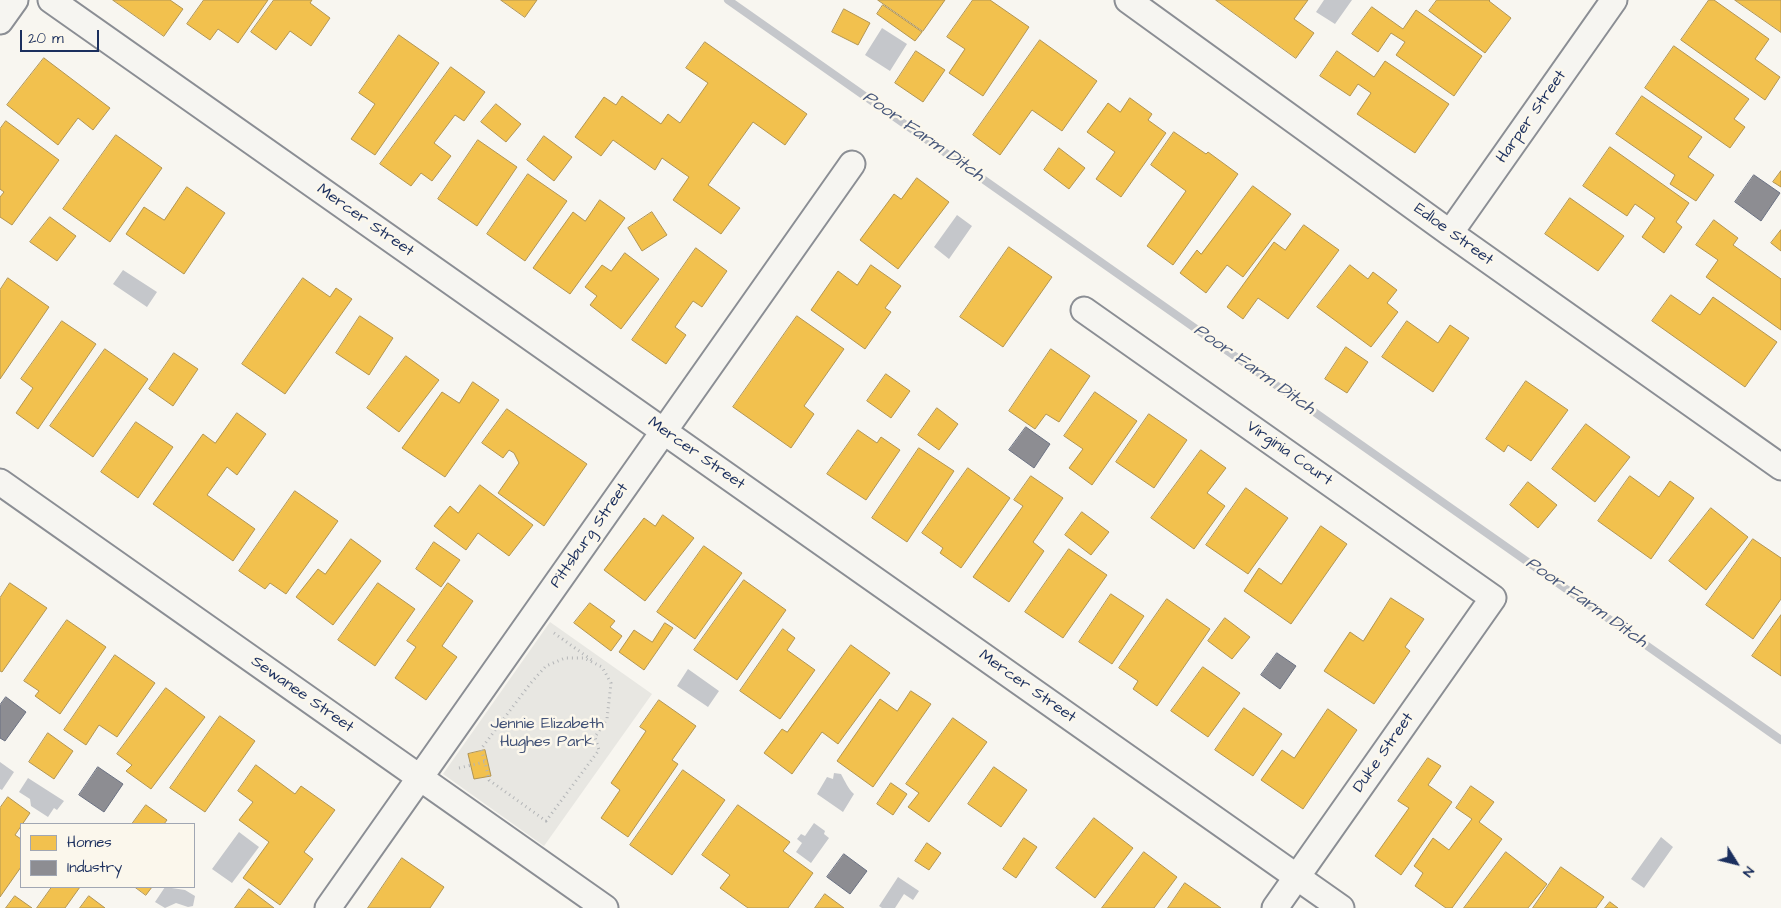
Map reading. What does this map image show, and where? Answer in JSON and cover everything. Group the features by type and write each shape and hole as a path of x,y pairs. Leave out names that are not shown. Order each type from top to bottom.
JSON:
{"street":[{"path":"0,22 15,0"},
{"name":"Mercer Street","path":"51,0 1341,908"},
{"name":"Edloe Street","path":"1128,0 1450,233 1781,467"},
{"name":"Harper Street","path":"1450,233 1614,0"},
{"name":"Pittsburg Street","path":"328,908 852,164"},
{"name":"Virginia Court","path":"1084,310 1493,598"},
{"name":"Sewanee Street","path":"0,482 605,908"},
{"name":"Duke Street","path":"1275,908 1493,598"}],"path":[{"path":"532,618 602,667 611,684 607,719 595,737 599,750 546,821 489,780 481,749 546,666 565,658 584,658 602,667"},
{"path":"420,778 484,762"}],"green space":[{"name":"Jennie Elizabeth Hughes Park","path":"550,622 652,694 544,846 443,774"}],"shaded area":[{"path":"1324,0 1352,0 1335,24 1316,12"},
{"path":"882,28 907,44 890,71 865,55"},
{"path":"957,215 972,226 949,259 934,247"},
{"path":"123,270 157,292 147,307 113,284"},
{"path":"688,669 719,691 708,707 677,686"},
{"path":"0,762 14,772 2,790 0,789"},
{"path":"834,773 841,774 854,794 843,812 817,794 827,777 833,779"},
{"path":"28,778 64,801 57,810 54,808 48,817 31,806 30,799 19,792"},
{"path":"814,823 825,831 824,834 829,838 811,863 796,852 802,843 797,839 801,834 805,836"},
{"path":"239,832 259,847 232,883 212,869"},
{"path":"1661,837 1673,847 1644,888 1631,879"},
{"path":"898,877 919,891 913,900 904,894 895,908 882,908 879,906"},
{"path":"164,888 185,890 195,896 193,906 188,907 176,903 165,908 155,902"}],"building: Homes":[{"path":"113,0 170,0 183,9 164,36"},
{"path":"204,0 268,0 238,43 218,29 210,40 187,24"},
{"path":"274,0 312,0 310,3 330,18 311,46 290,31 276,50 251,32"},
{"path":"501,0 537,0 525,17"},
{"path":"878,0 945,0 923,31"},
{"path":"973,0 990,0 1029,27 983,96 949,73 965,49 947,37"},
{"path":"1216,0 1308,0 1294,19 1314,33 1296,58"},
{"path":"1437,0 1490,0 1511,18 1485,53 1429,11"},
{"path":"1709,0 1714,0 1769,39 1755,59 1780,77 1765,100 1681,40"},
{"path":"1735,0 1781,0 1781,32"},
{"path":"883,5 922,32 915,41 877,14"},
{"path":"1372,7 1403,29 1416,10 1482,56 1454,96 1396,55 1405,42 1391,33 1378,52 1352,34"},
{"path":"844,9 870,23 858,45 832,32"},
{"path":"399,35 439,63 375,155 351,139 375,104 359,93"},
{"path":"1040,40 1097,81 1062,131 1032,110 1000,155 973,135"},
{"path":"705,42 807,114 785,145 753,122 708,185 740,208 721,234 673,200 689,177 662,158 655,170 613,140 601,156 575,137 604,97 616,105 622,96 661,124 668,114 680,123 708,83 686,68"},
{"path":"1674,46 1749,99 1734,119 1745,127 1730,148 1645,88"},
{"path":"916,51 945,70 923,102 895,83"},
{"path":"1337,51 1374,77 1385,61 1449,104 1415,153 1357,114 1371,93 1358,84 1350,96 1320,76"},
{"path":"44,58 110,108 93,130 78,118 58,145 7,105"},
{"path":"451,67 485,92 464,121 455,115 434,143 451,156 432,181 421,173 411,186 380,164"},
{"path":"1642,96 1702,137 1688,157 1714,175 1696,201 1670,184 1675,175 1616,134"},
{"path":"1130,98 1152,114 1148,120 1166,133 1121,197 1096,179 1115,152 1087,132 1108,103 1120,112"},
{"path":"496,104 521,124 506,142 481,122"},
{"path":"6,121 59,160 12,225 0,217 0,197 4,192 0,189 0,129"},
{"path":"1174,132 1206,154 1208,152 1238,174 1173,265 1147,246 1186,191 1151,165"},
{"path":"116,135 162,168 110,242 63,209"},
{"path":"544,136 572,157 554,181 527,160"},
{"path":"478,140 517,167 477,226 438,199"},
{"path":"1610,147 1689,203 1676,222 1682,227 1664,253 1642,237 1655,218 1635,204 1627,216 1583,186"},
{"path":"1059,148 1085,168 1069,189 1044,170"},
{"path":"1781,171 1781,187 1773,182"},
{"path":"528,174 567,201 525,261 487,234"},
{"path":"917,178 949,202 898,269 860,240 894,194 901,199"},
{"path":"1253,186 1291,214 1243,277 1227,265 1206,293 1180,273 1197,250 1201,254"},
{"path":"187,187 225,213 184,274 126,234 144,207 164,220"},
{"path":"1570,198 1624,236 1598,271 1545,234"},
{"path":"600,200 625,218 570,294 533,268 573,212 585,221"},
{"path":"652,212 667,235 642,251 628,228"},
{"path":"50,217 76,236 57,261 30,242"},
{"path":"1714,220 1738,238 1733,245 1781,279 1781,330 1706,277 1718,260 1696,245"},
{"path":"1304,225 1339,250 1288,319 1258,298 1243,319 1227,307 1274,242 1285,250"},
{"path":"1781,230 1781,251 1771,243"},
{"path":"1009,247 1052,277 1003,347 960,317"},
{"path":"696,248 727,271 702,307 693,301 675,327 686,335 666,364 632,340"},
{"path":"625,253 659,279 621,329 590,305 597,296 585,287 602,265 611,271"},
{"path":"871,265 901,286 885,308 891,312 865,349 811,310 838,271 857,285"},
{"path":"1350,265 1368,279 1373,272 1397,290 1387,303 1398,312 1371,347 1317,307"},
{"path":"8,278 49,307 0,379 0,290"},
{"path":"303,278 330,297 336,288 352,299 285,394 242,364"},
{"path":"1671,295 1700,315 1713,297 1777,342 1745,387 1652,321"},
{"path":"360,316 393,338 369,375 336,353"},
{"path":"797,316 844,349 804,406 814,414 791,448 733,407"},
{"path":"62,321 96,344 38,429 16,413 33,388 21,379"},
{"path":"1407,321 1438,343 1450,325 1469,338 1433,392 1382,357"},
{"path":"1346,347 1368,362 1347,393 1325,379"},
{"path":"105,349 148,379 93,457 50,426"},
{"path":"1051,349 1090,376 1059,422 1046,414 1035,429 1009,411"},
{"path":"174,353 198,369 173,406 149,389"},
{"path":"406,356 439,380 399,432 367,408"},
{"path":"886,374 910,391 891,418 867,401"},
{"path":"1526,381 1568,410 1531,461 1508,445 1504,452 1486,439"},
{"path":"473,382 499,400 445,477 402,448 442,392 459,403"},
{"path":"1095,392 1137,421 1092,485 1069,468 1083,449 1064,436"},
{"path":"937,408 958,424 939,450 918,435"},
{"path":"507,409 587,464 544,526 498,493 519,463 514,453 509,450 503,458 482,443"},
{"path":"237,413 266,434 237,475 227,467 207,495 255,529 233,561 153,504 203,434 215,443"},
{"path":"1149,414 1187,440 1154,488 1116,462"},
{"path":"136,422 173,447 138,498 101,472"},
{"path":"1586,424 1630,457 1595,502 1552,469"},
{"path":"858,430 877,443 881,437 900,450 866,500 827,474"},
{"path":"919,448 954,471 907,542 872,518"},
{"path":"1201,450 1226,468 1207,493 1225,506 1194,549 1151,518"},
{"path":"968,468 1010,498 961,568 940,553 943,548 922,533"},
{"path":"1031,476 1063,498 1033,542 1044,551 1009,602 973,577 1023,506 1014,500"},
{"path":"1630,476 1659,497 1670,481 1694,498 1651,559 1598,521"},
{"path":"1528,482 1557,505 1538,528 1510,505"},
{"path":"480,485 533,525 509,556 478,533 466,550 434,526 450,506 458,513"},
{"path":"1246,488 1288,518 1248,574 1206,545"},
{"path":"295,491 338,521 286,594 270,583 265,589 239,571"},
{"path":"1711,508 1748,537 1706,590 1669,561"},
{"path":"1082,512 1109,532 1091,555 1065,535"},
{"path":"663,515 694,538 645,601 604,570 644,518 655,526"},
{"path":"1321,526 1347,544 1291,624 1244,591 1259,568 1281,584"},
{"path":"351,539 381,561 333,625 296,597 318,569 325,574"},
{"path":"1753,539 1781,558 1781,599 1753,639 1706,605"},
{"path":"434,542 460,560 441,587 416,569"},
{"path":"704,546 742,573 695,639 657,612"},
{"path":"1069,549 1107,575 1063,638 1025,612"},
{"path":"744,580 786,610 737,680 694,650"},
{"path":"10,583 47,608 2,672 0,671 0,598"},
{"path":"378,583 415,609 375,666 338,640"},
{"path":"448,583 473,601 442,646 457,657 426,700 395,678 416,647 407,641"},
{"path":"1111,594 1144,616 1112,664 1079,642"},
{"path":"1391,598 1424,619 1405,647 1410,651 1374,704 1324,671 1350,632 1363,641"},
{"path":"1167,599 1210,629 1157,706 1133,689 1138,681 1119,668"},
{"path":"590,603 615,621 610,627 622,636 611,651 574,623"},
{"path":"1781,615 1781,676 1752,656"},
{"path":"1225,618 1250,637 1232,659 1208,641"},
{"path":"67,620 106,647 60,714 35,696 39,691 24,681"},
{"path":"665,623 673,628 644,670 619,652 634,630 652,642"},
{"path":"783,629 795,638 787,650 815,670 780,719 740,691"},
{"path":"851,645 890,673 838,744 822,732 792,774 764,753 782,729 787,732"},
{"path":"115,655 155,683 117,737 99,725 86,745 64,730"},
{"path":"1203,667 1240,693 1208,737 1171,711"},
{"path":"166,688 205,717 151,789 126,771 132,765 117,754"},
{"path":"911,691 931,704 873,787 837,761 880,699 897,711"},
{"path":"659,700 696,726 672,760 678,764 628,837 601,818 620,790 611,783 646,731 640,727"},
{"path":"1244,708 1282,734 1253,776 1215,750"},
{"path":"1328,709 1357,730 1303,809 1261,780 1282,750 1294,758"},
{"path":"220,716 255,741 205,812 170,788"},
{"path":"953,718 987,742 929,822 908,807 919,793 906,784"},
{"path":"48,733 73,751 54,779 29,762"},
{"path":"485,750 491,776 474,779 468,754"},
{"path":"1428,758 1441,766 1428,785 1452,802 1401,875 1375,856 1409,808 1398,801"},
{"path":"256,765 295,794 301,786 335,810 304,852 313,859 280,905 243,878 269,842 239,820 253,802 238,791"},
{"path":"994,767 1027,790 1001,827 968,804"},
{"path":"683,770 725,800 672,875 630,845"},
{"path":"891,783 907,794 893,815 877,804"},
{"path":"1471,786 1494,802 1479,822 1502,839 1452,908 1446,908 1415,886 1423,873 1414,866 1433,838 1449,850 1472,819 1456,808"},
{"path":"8,797 30,813 23,823 20,823 20,828 15,835 20,838 20,868 0,897 0,808"},
{"path":"146,805 167,820 165,823 133,823"},
{"path":"738,805 790,842 783,851 813,873 788,908 748,908 720,888 730,875 702,855"},
{"path":"1094,818 1133,848 1095,898 1056,868"},
{"path":"1024,838 1037,847 1016,878 1003,869"},
{"path":"927,843 941,853 929,870 915,861"},
{"path":"1144,852 1177,877 1154,908 1102,908"},
{"path":"1506,852 1547,884 1528,908 1464,908"},
{"path":"402,858 444,887 430,908 368,908"},
{"path":"1561,867 1604,897 1596,908 1533,908"},
{"path":"1185,883 1221,908 1168,908"},
{"path":"51,888 79,888 65,908 37,908"},
{"path":"136,888 151,888 146,895"},
{"path":"249,889 274,908 235,908"},
{"path":"825,894 844,908 815,908"},
{"path":"15,896 32,908 6,908"},
{"path":"89,896 105,908 80,908"},
{"path":"1610,902 1618,908 1605,908"}],"building: Industry":[{"path":"1754,175 1780,193 1761,221 1735,202"},
{"path":"1026,427 1050,444 1034,468 1009,450"},
{"path":"1277,653 1296,666 1280,689 1261,675"},
{"path":"6,697 26,712 5,741 0,738 0,705"},
{"path":"98,767 123,784 104,812 79,795"},
{"path":"844,854 867,871 850,894 827,877"}],"waterway":[{"name":"Poor Farm Ditch","path":"728,0 1781,740"}]}
